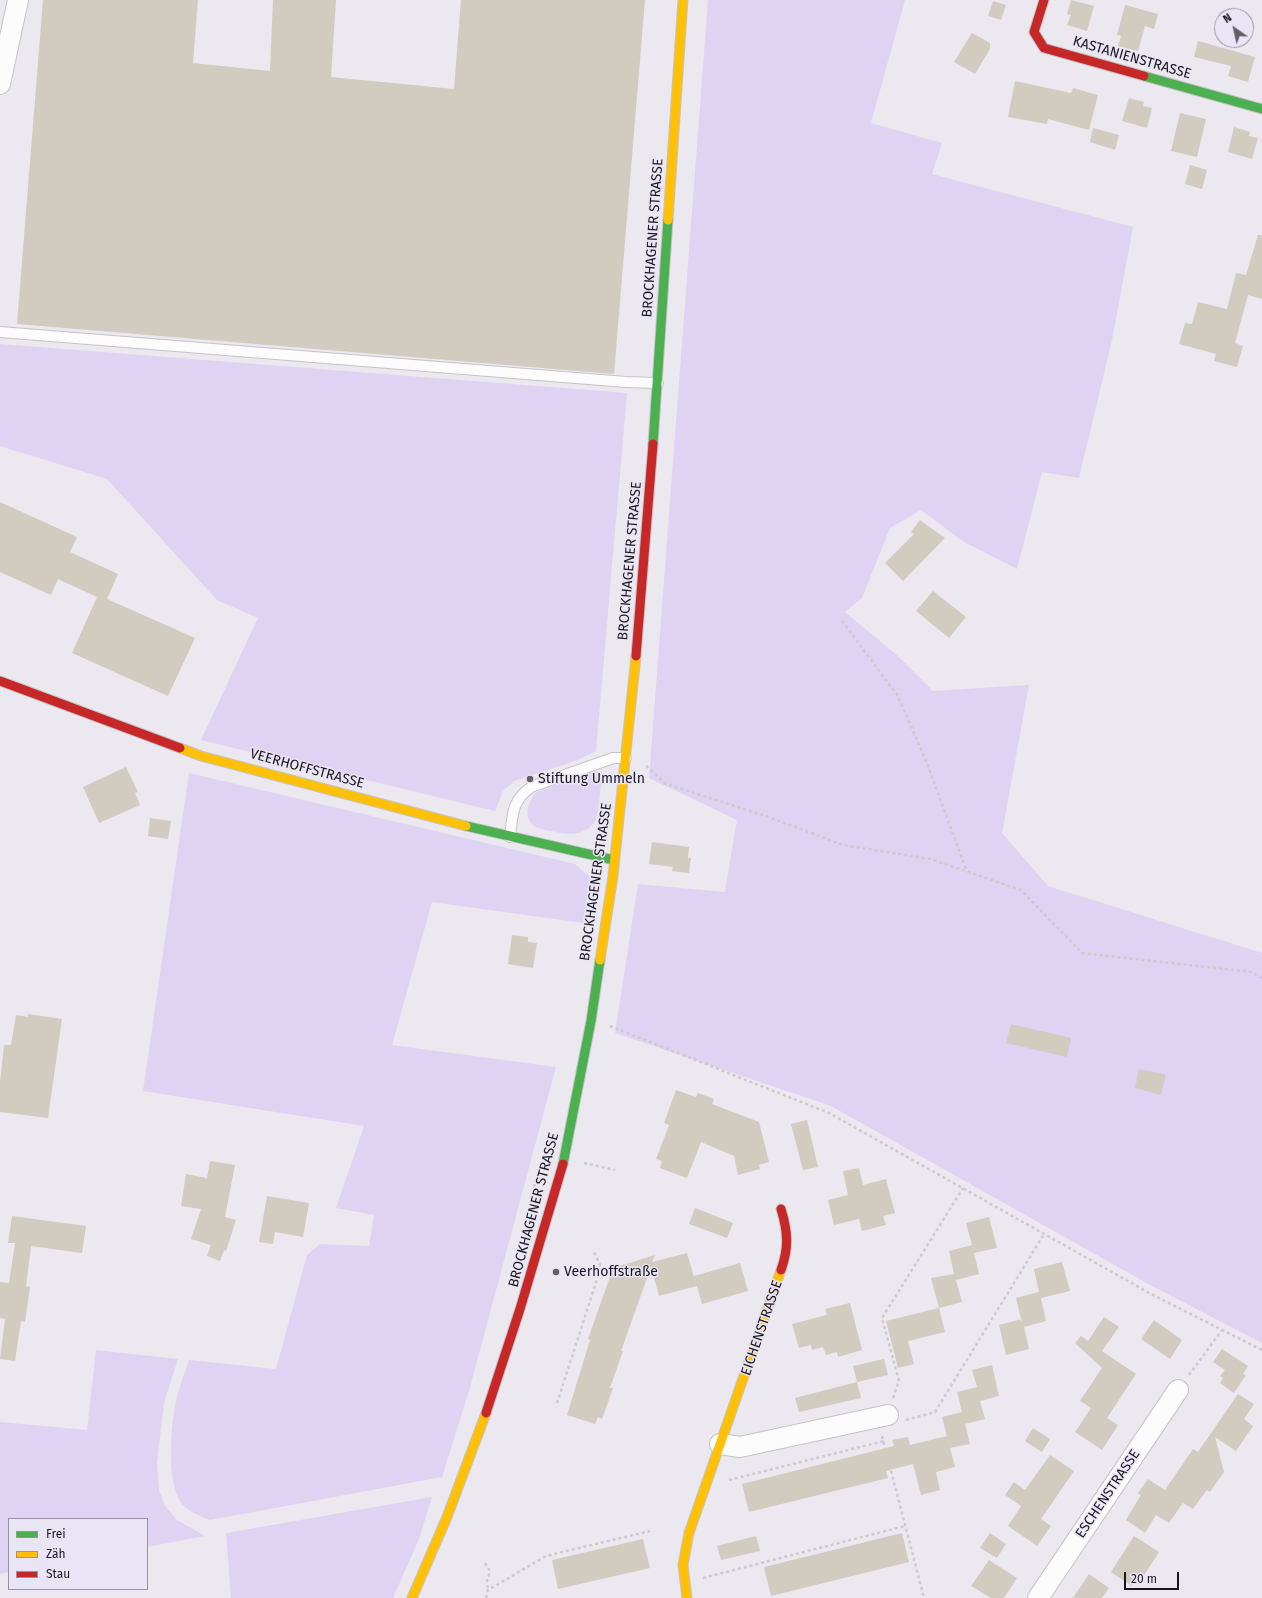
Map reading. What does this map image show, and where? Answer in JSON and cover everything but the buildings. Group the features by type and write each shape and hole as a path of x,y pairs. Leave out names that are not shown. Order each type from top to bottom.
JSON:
{"main road":[{"name":"BROCKHAGENER STRASSE","path":"412,1598 462,1483 516,1327 562,1169 590,1022 614,860 626,758 645,554 658,383 683,0"},
{"name":"KASTANIENSTRASSE","path":"1044,0 1034,32 1044,48 1262,109"},
{"name":"VEERHOFFSTRASSE","path":"0,681 201,756 510,837 614,860"},
{"name":"EICHENSTRASSE","path":"687,1598 683,1583 683,1556 720,1444 787,1253 785,1222 781,1209"}],"street":[{"path":"0,84 18,0"},
{"name":"ESCHENSTRASSE","path":"1038,1598 1178,1390"},
{"path":"720,1444 740,1447 882,1416"}],"lane":[{"path":"0,332 610,381 658,383"},
{"path":"510,837 515,806 520,795 531,787 613,758 626,758"}],"path":[{"path":"842,621 898,696 928,766 967,872"},
{"path":"644,764 666,784 766,816 843,845 930,859 1021,890 1082,953 1251,972 1262,978"},
{"path":"605,1025 618,1028 829,1113 1151,1294 1262,1350"},
{"path":"582,1163 615,1170"},
{"path":"533,1194 541,1165"},
{"path":"924,1598 884,1441 882,1416 899,1381 882,1318 963,1188"},
{"path":"882,1416 906,1420 936,1412 1044,1234"},
{"path":"557,1403 601,1267 593,1250"},
{"path":"1178,1390 1222,1330"},
{"path":"706,1485 884,1441"},
{"path":"683,1583 905,1526"},
{"path":"488,1590 546,1556 650,1531"},
{"path":"485,1563 490,1571 487,1581 488,1590 486,1598"}],"shaded area":[{"path":"708,0 905,0 871,123 942,143 932,174 1133,227 1112,340 1079,478 1042,472 1017,569 964,542 921,510 890,528 862,598 845,612 899,657 933,691 1029,685 1002,833 1048,886 1262,953 1262,1343 1152,1286 831,1106 615,1033 638,884 725,892 737,820 649,778"},
{"path":"0,344 627,393 596,751 578,760 514,781 503,791 495,811 201,740 258,618 217,600 107,479 0,446"},
{"path":"593,771 602,772 598,812 595,821 591,826 581,832 569,834 541,829 532,824 529,820 528,811 530,801 535,793"},
{"path":"189,773 575,864 590,877 583,923 432,902 392,1045 556,1067 469,1391 442,1477 210,1520 189,1510 183,1505 177,1496 172,1470 172,1425 177,1396 189,1360 276,1369 307,1255 320,1244 369,1246 374,1215 336,1208 364,1126 143,1091"},
{"path":"96,1350 178,1359 164,1403 157,1463 159,1490 165,1506 177,1520 205,1536 148,1547 148,1518 8,1518 8,1572 0,1574 0,1422 87,1430"},
{"path":"432,1497 419,1539 393,1598 231,1598 226,1533"}],"traffic: fast":[{"path":"1144,76 1262,109"},
{"path":"653,444 668,220"},
{"path":"466,826 614,860"},
{"path":"563,1164 591,1021 600,960"}],"traffic: slow":[{"path":"668,220 683,0"},
{"path":"600,960 613,876 636,656"},
{"path":"180,748 201,756 466,826"},
{"path":"687,1598 683,1565 689,1533 781,1270"},
{"path":"412,1598 447,1517 486,1413"}],"traffic: jam":[{"path":"1044,0 1034,32 1044,48 1144,76"},
{"path":"636,656 653,444"},
{"path":"0,681 180,748"},
{"path":"486,1413 520,1309 563,1164"},
{"path":"781,1209 787,1240 784,1262 781,1270"}],"place":[{"name":"Stiftung Ummeln","path":"530,779"},
{"name":"Veerhoffstraße","path":"556,1272"}]}
